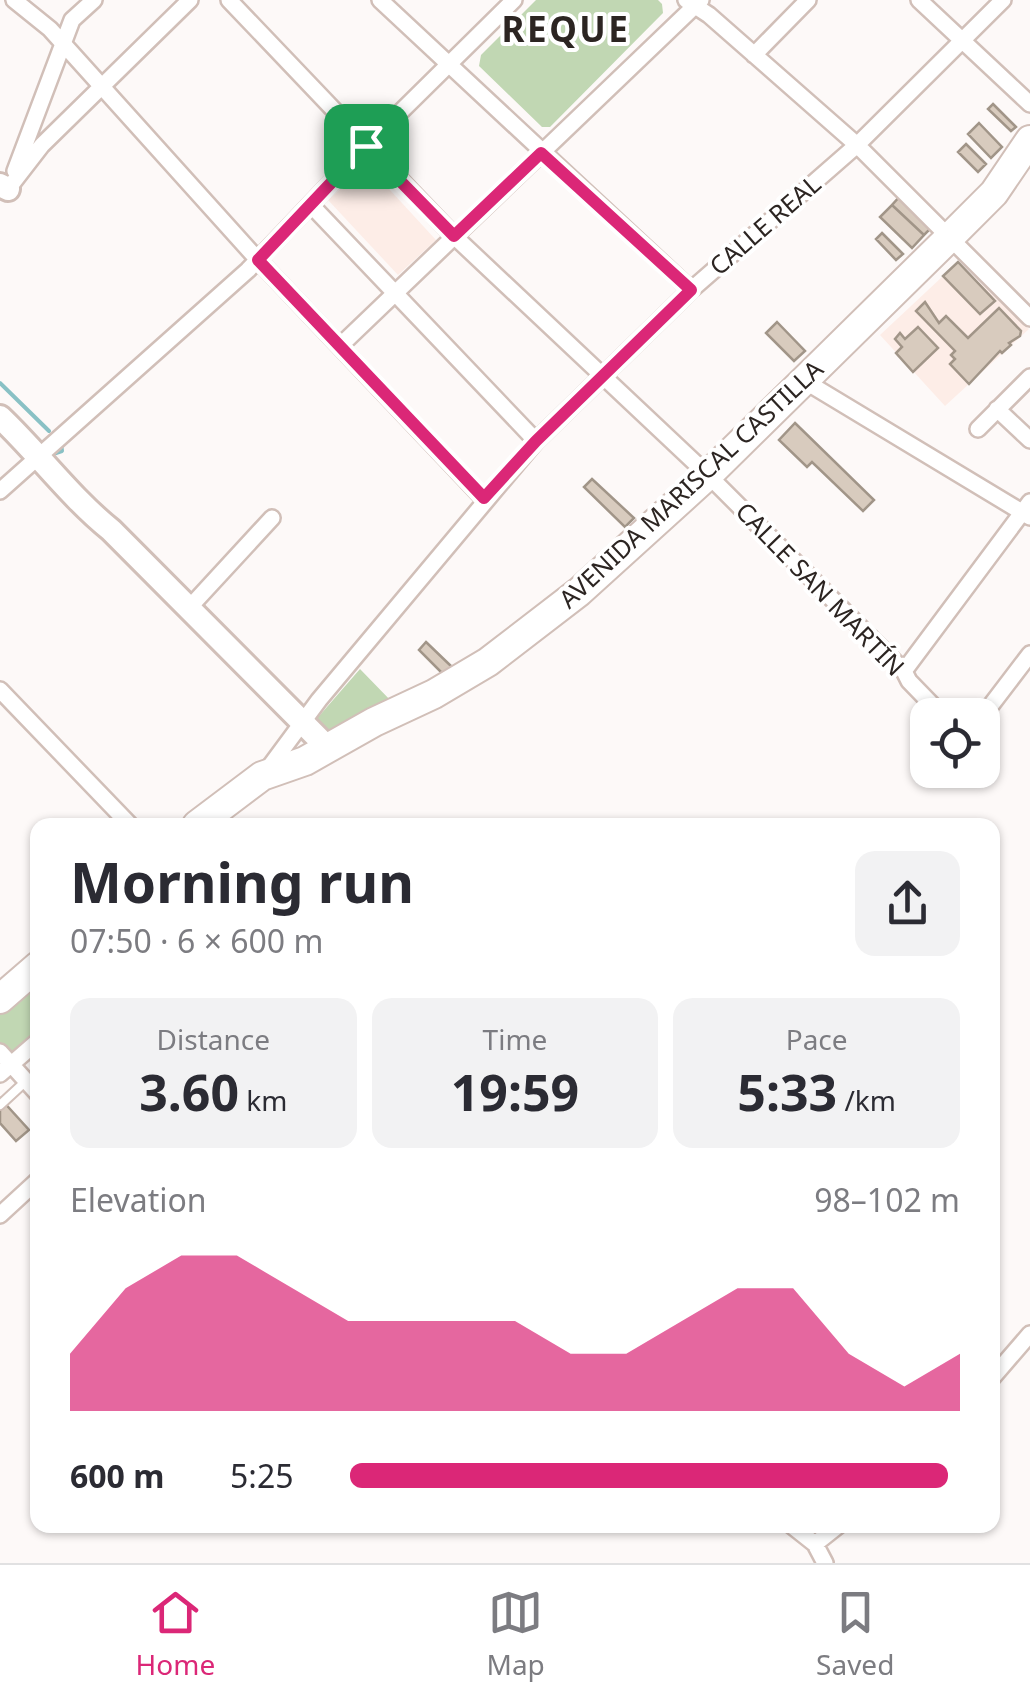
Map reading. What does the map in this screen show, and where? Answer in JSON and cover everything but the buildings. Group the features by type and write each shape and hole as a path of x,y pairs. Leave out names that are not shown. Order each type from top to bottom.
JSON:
{"highway":[{"name":"AVENIDA MARISCAL CASTILLA","path":"207,818 262,776 305,761 488,662 579,592 708,475 994,193 1030,140"},
{"path":"0,999 30,973"}],"street":[{"path":"14,0 50,28 258,260 484,498"},
{"path":"4,190 72,20 94,0"},
{"path":"4,190 42,145 190,0"},
{"name":"CALLE SAN MARTÍN","path":"228,0 454,236 708,475 904,671 926,698"},
{"path":"380,0 691,290"},
{"path":"0,491 258,260 366,146 514,0"},
{"path":"754,55 808,0"},
{"path":"919,0 1030,104"},
{"name":"CALLE REAL","path":"262,776 484,498 536,441 691,290 856,145 1003,0"},
{"path":"340,346 694,3 856,145 1030,318"},
{"path":"312,206 536,441"},
{"path":"978,428 1030,377"},
{"path":"803,380 1027,510 904,671"},
{"path":"998,409 1030,440"},
{"path":"0,417 39,454 89,513 304,720 328,748"},
{"path":"189,608 272,518"},
{"path":"996,698 1030,654"},
{"path":"0,690 123,818"},
{"path":"30,1046 4,1063 30,1086"},
{"path":"0,1215 30,1187"},
{"path":"1000,1369 1030,1334"},
{"path":"801,1533 814,1544 825,1563"},
{"path":"814,1544 828,1533"}],"lane":[{"path":"0,1105 26,1082"}],"shaded area":[{"path":"367,165 436,240 398,275 328,200"},
{"path":"958,262 1029,329 945,406 880,335"}],"green space":[{"path":"536,0 658,0 663,13 550,127 542,127 479,66 481,55"},
{"path":"360,669 394,704 324,738 313,723"},
{"path":"30,989 30,1039 0,1066 0,1015"}],"waterway":[{"path":"0,383 49,431"},
{"path":"50,455 62,451 61,443"}],"district":[{"name":"REQUE","path":"566,30"}],"route":[{"path":"366,146 454,236 541,153 691,290 536,441 484,498 258,260 366,146"}]}
